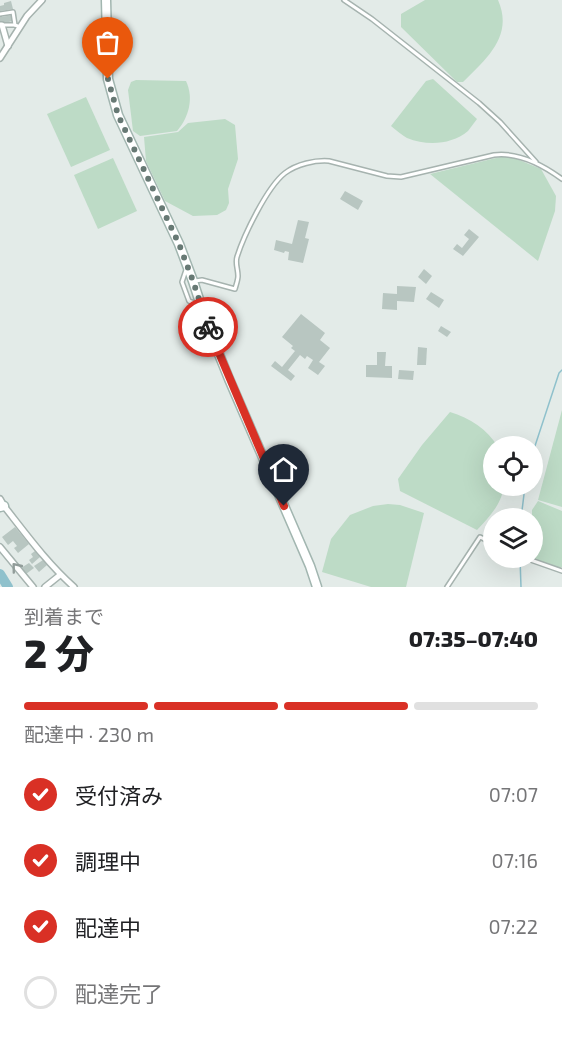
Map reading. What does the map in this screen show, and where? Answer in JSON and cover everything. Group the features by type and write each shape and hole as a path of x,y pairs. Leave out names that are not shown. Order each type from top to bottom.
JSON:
{"main road":[{"path":"106,0 108,79 118,115 169,222 193,281 208,327 310,566 316,587"}],"street":[{"path":"0,58 17,26 42,0"},
{"path":"1,25 8,46"},
{"path":"1,504 60,575 74,587"},
{"path":"0,547 33,587"},
{"path":"45,587 60,575"}],"lane":[{"path":"344,0 372,19 479,103 500,122 537,163"},
{"path":"0,14 13,12 17,26 1,25"},
{"path":"520,158 524,155 524,147"},
{"path":"193,281 202,280 235,289 238,278 237,258 254,219 276,182 286,172 300,165 329,161 387,176 401,177 498,154 537,163 562,179"},
{"path":"187,267 182,282 189,301 201,306"},
{"path":"447,587 480,537 483,538"},
{"path":"543,564 562,571"}],"green space":[{"path":"425,0 498,0 503,25 500,36 480,65 463,82 457,82 401,27 401,14"},
{"path":"433,79 477,119 468,131 454,139 439,143 415,141 391,126 426,81"},
{"path":"136,80 186,81 190,94 189,107 185,120 177,131 140,136 133,131 128,90 131,82"},
{"path":"86,97 110,150 71,167 47,114"},
{"path":"225,119 235,125 238,159 228,189 229,203 226,210 217,215 193,216 165,201 146,161 144,137 178,132 188,123"},
{"path":"500,157 512,157 541,169 556,196 555,211 538,261 430,174"},
{"path":"113,158 137,211 98,229 74,175"},
{"path":"562,410 562,507 538,500 539,496 543,496 543,481"},
{"path":"450,412 464,417 490,436 483,436 483,496 502,496 495,508 483,508 483,523 477,530 400,491 398,479 422,445"},
{"path":"538,501 562,511 562,567 543,562 543,508 533,508"},
{"path":"400,505 424,513 406,587 371,587 322,572 331,539 350,515 373,506"}],"building":[{"path":"11,1 13,9 0,11 0,6"},
{"path":"0,15 2,17 12,15 13,21 0,22"},
{"path":"345,191 363,201 358,210 340,199"},
{"path":"298,220 309,222 305,238 309,239 303,263 288,260 289,252 274,250 276,240 292,244"},
{"path":"469,229 479,237 463,256 453,249 457,244 462,248 469,239 464,235"},
{"path":"424,269 432,276 426,284 418,277"},
{"path":"397,286 416,287 414,302 397,301 397,310 382,309 383,293 397,294"},
{"path":"431,292 444,300 439,308 426,299"},
{"path":"301,314 325,333 320,340 330,348 319,362 325,366 318,375 308,368 313,360 307,356 305,359 300,355 288,370 295,376 291,381 271,366 275,361 282,367 295,351 291,348 293,346 282,337"},
{"path":"441,326 451,332 447,337 438,331"},
{"path":"418,347 427,348 426,365 417,365"},
{"path":"377,352 386,352 385,366 392,366 392,378 366,377 366,365 377,365"},
{"path":"399,370 414,371 413,380 398,379"},
{"path":"15,527 29,544 18,553 13,541 8,545 2,537"},
{"path":"35,551 40,557 32,564 29,560"},
{"path":"43,560 47,565 39,572 34,566"},
{"path":"29,563 34,568 26,574 21,568"}],"waterway":[{"path":"538,436 559,373 562,370"},
{"path":"522,508 524,496"},
{"path":"520,568 521,587"},
{"path":"0,574 8,587"}],"way so far":[{"path":"108,79 118,115 179,244 208,327"}],"route":[{"path":"208,327 284,506"}]}
